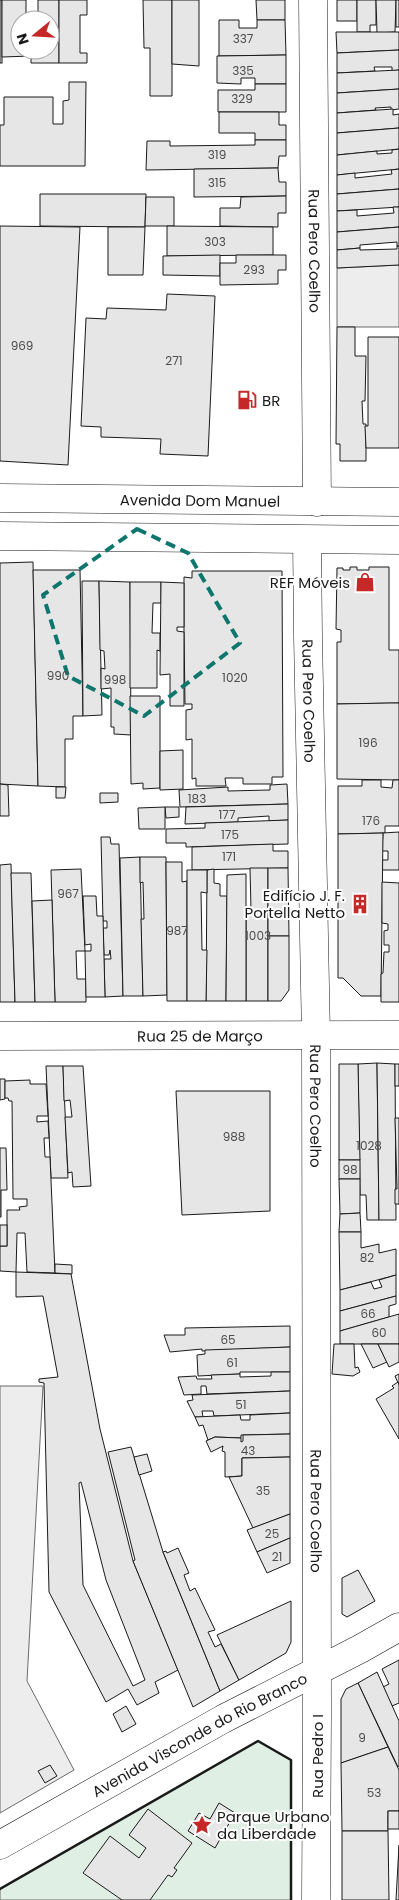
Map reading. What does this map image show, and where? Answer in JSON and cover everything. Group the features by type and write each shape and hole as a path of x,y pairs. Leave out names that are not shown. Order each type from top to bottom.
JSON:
{"street":[{"name":"Rua Pero Coelho","path":"313,0 317,502"},
{"name":"Avenida Dom Manuel","path":"0,498 399,502"},
{"path":"0,536 399,540"},
{"name":"Rua Pero Coelho","path":"307,540 316,1036 317,1671"},
{"name":"Rua 25 de Março","path":"0,1036 399,1035"},
{"name":"Avenida Visconde do Rio Branco","path":"0,1845 223,1719 399,1627"},
{"name":"Rua Pedro I","path":"316,1900 317,1671"}],"highlighted area":[{"path":"137,529 188,553 240,643 144,716 68,676 43,595"}],"green space":[{"name":"Parque Urbano da Liberdade","path":"258,1741 291,1760 291,1900 0,1900 0,1889"}],"shaded area":[{"path":"399,265 399,327 337,327 337,268"},
{"path":"0,1386 43,1386 27,1681 74,1770 0,1813"}],"building":[{"path":"0,0 2,0 2,63 0,63"},
{"path":"2,0 26,0 26,10 10,10 10,57 2,57"},
{"path":"38,0 59,0 59,10 38,10"},
{"path":"59,0 87,0 87,15 80,15 80,53 87,53 87,63 59,63"},
{"path":"143,0 172,0 172,96 150,96 150,48 144,48"},
{"path":"172,0 199,0 199,66 172,64"},
{"path":"256,0 285,0 285,20 257,20"},
{"path":"337,0 357,0 357,21 337,21"},
{"path":"357,0 376,0 376,25 370,25 370,32 357,32"},
{"path":"376,0 396,0 395,32 377,33"},
{"path":"396,0 399,0 399,27 396,27"},
{"path":"219,20 239,20 239,28 257,28 257,20 285,20 286,55 219,56"},
{"path":"336,32 399,32 399,50 337,53"},
{"path":"399,50 399,70 392,71 392,67 374,67 375,71 337,73 337,53"},
{"path":"286,55 286,84 255,84 255,78 241,78 241,84 217,83 217,56"},
{"path":"31,60 59,60 59,63 31,63"},
{"path":"399,70 399,89 337,93 337,73"},
{"path":"69,82 86,82 85,166 0,166 0,125 4,125 4,97 53,97 53,124 63,124 63,101 69,100"},
{"path":"255,84 286,84 286,112 218,112 218,90 255,90"},
{"path":"399,89 399,109 391,110 391,107 375,108 376,110 337,113 337,93"},
{"path":"393,109 393,115 399,114 399,128 337,133 337,113"},
{"path":"219,112 279,112 279,125 286,125 286,140 255,140 255,133 219,133"},
{"path":"399,128 399,149 337,155 337,133"},
{"path":"255,140 286,140 286,156 279,156 278,168 146,170 147,141 170,141 170,146 255,145"},
{"path":"399,149 399,169 337,175 337,155 377,151 377,154 392,153 392,150"},
{"path":"278,168 279,182 286,182 286,196 194,197 194,169"},
{"path":"399,169 399,189 337,194 337,175 355,173 355,178 392,174 391,170"},
{"path":"399,189 399,207 337,211 337,194"},
{"path":"40,194 146,194 145,227 40,226"},
{"path":"286,196 286,213 278,213 278,227 220,226 220,208 240,208 241,197"},
{"path":"146,197 174,197 174,226 145,226"},
{"path":"393,207 399,207 399,227 337,232 337,211 357,210 357,216 394,213"},
{"path":"0,226 80,227 68,465 0,461"},
{"path":"167,226 273,227 273,255 167,256"},
{"path":"108,227 145,227 143,275 108,275"},
{"path":"399,227 399,246 397,246 397,242 360,245 360,248 337,250 337,232"},
{"path":"397,246 399,246 399,265 337,268 337,250 360,248 360,250 397,249"},
{"path":"220,255 220,276 163,275 163,256"},
{"path":"236,255 286,255 286,270 278,270 278,284 220,285 220,263 236,263"},
{"path":"167,294 215,296 208,456 160,454 161,439 101,437 101,427 81,426 86,318 106,319 107,308 166,310"},
{"path":"337,327 355,327 355,356 366,356 365,401 362,401 363,424 366,424 366,461 340,461 340,444 336,444"},
{"path":"368,337 399,337 399,448 366,448 365,426 368,426"},
{"path":"33,562 38,786 0,784 0,563"},
{"path":"350,567 357,567 357,570 369,570 369,567 389,567 389,650 399,650 399,703 337,704 337,642 341,642 341,630 336,629 337,568 350,570"},
{"path":"33,570 80,570 83,716 73,716 73,739 65,739 65,787 38,786"},
{"path":"192,571 282,571 283,777 272,777 272,784 243,784 243,778 225,778 226,786 196,786 196,778 192,779 192,739 186,740 186,710 192,709 192,704 185,704 184,577 192,578"},
{"path":"82,581 99,581 102,715 83,716"},
{"path":"99,581 130,582 131,735 114,734 114,727 111,727 111,688 101,689 101,668 105,669 104,651 100,650"},
{"path":"130,582 161,582 161,603 153,603 152,633 160,633 160,651 157,650 157,688 130,688"},
{"path":"161,582 184,583 184,627 177,627 177,631 184,632 184,706 170,706 170,674 160,675"},
{"path":"130,696 160,696 160,788 143,789 143,783 131,784"},
{"path":"399,703 399,780 337,779 337,704"},
{"path":"183,750 183,789 160,790 160,751"},
{"path":"362,780 381,780 381,787 392,788 393,780 399,780 399,826 385,826 385,833 338,834 338,786 362,786"},
{"path":"0,784 8,785 9,816 0,816"},
{"path":"287,784 288,804 180,807 179,790 228,787 228,791 270,790 270,785"},
{"path":"56,787 66,787 65,798 56,798"},
{"path":"100,793 118,793 118,802 100,803"},
{"path":"288,804 288,820 269,821 269,816 238,818 238,822 185,824 186,807"},
{"path":"165,807 179,807 179,817 166,818"},
{"path":"165,807 165,829 139,829 138,808"},
{"path":"288,820 288,844 186,847 186,843 166,843 166,829 205,828 205,823"},
{"path":"399,832 399,870 382,870 382,860 388,860 388,851 382,851 383,833"},
{"name":"Edifício J. F. Portella Netto","path":"383,833 381,996 361,996 343,978 338,978 338,834"},
{"path":"101,837 110,837 111,844 119,844 123,996 105,997 104,959 111,959 110,950 109,955 104,955 103,928 107,928 107,921 103,921"},
{"path":"273,844 273,851 288,851 288,868 192,870 192,847"},
{"path":"140,857 143,996 123,996 120,858"},
{"path":"140,857 166,857 167,995 143,996 141,919 144,919 143,882 140,883"},
{"path":"166,862 182,862 182,882 187,881 187,1001 167,1001"},
{"path":"11,864 15,1002 0,1002 0,865"},
{"path":"250,868 268,868 268,1001 246,1001 246,909 251,910"},
{"path":"268,868 288,868 289,936 268,936"},
{"path":"81,869 85,951 76,951 77,979 86,979 86,1002 55,1002 51,870"},
{"path":"214,869 214,883 220,884 220,896 227,896 226,1001 206,1001 207,870"},
{"path":"187,870 207,870 207,893 201,892 202,950 207,950 206,1001 187,1001"},
{"path":"11,873 31,873 35,1002 15,1002"},
{"path":"246,874 246,1001 226,1001 227,875"},
{"path":"382,882 399,883 399,1002 381,1002 381,974 383,973 384,952 389,952 389,945 384,945 384,931 388,930 388,924 382,923"},
{"path":"83,896 96,896 97,916 103,916 105,997 86,997 85,951 91,951 91,944 85,945"},
{"path":"52,900 55,1002 35,1002 32,901"},
{"path":"268,936 289,936 289,990 281,1001 268,1001"},
{"path":"377,1063 379,1220 367,1220 366,1195 360,1195 358,1064"},
{"path":"377,1063 395,1064 396,1220 379,1220"},
{"path":"339,1064 358,1064 360,1160 339,1160"},
{"path":"395,1064 399,1064 399,1086 395,1086"},
{"path":"46,1066 63,1066 68,1178 51,1178"},
{"path":"63,1066 83,1066 91,1186 73,1187 72,1172 68,1173 65,1117 72,1117 70,1100 64,1101"},
{"path":"0,1079 5,1079 5,1099 0,1100"},
{"path":"30,1080 30,1084 46,1084 48,1116 37,1116 37,1122 48,1121 49,1138 44,1138 45,1157 50,1157 55,1273 27,1272 25,1233 17,1233 16,1272 0,1271 0,1246 7,1246 7,1210 20,1210 19,1207 27,1206 27,1199 13,1199 12,1101 5,1098 5,1081"},
{"path":"176,1091 270,1091 270,1211 182,1215"},
{"path":"395,1118 399,1118 399,1204 395,1204 395,1189 397,1189"},
{"path":"0,1148 6,1148 7,1190 1,1190 1,1217 0,1217"},
{"path":"339,1160 360,1160 360,1179 339,1179"},
{"path":"339,1179 360,1179 360,1213 340,1214"},
{"path":"360,1213 361,1232 339,1232 340,1214"},
{"path":"0,1225 7,1225 7,1246 0,1246"},
{"path":"339,1232 361,1232 361,1248 379,1244 379,1253 396,1249 396,1275 340,1290"},
{"path":"55,1264 72,1265 72,1274 55,1273"},
{"path":"16,1272 71,1274 100,1429 133,1561 178,1670 155,1682 159,1693 137,1705 128,1689 106,1702 49,1592 44,1383 39,1382 39,1379 58,1377 43,1296 16,1297","holes":["81,1482 106,1580 145,1680 133,1686 83,1585 79,1483"]},
{"path":"396,1275 396,1296 340,1311 340,1290 371,1282 374,1289 382,1287 379,1280"},
{"path":"396,1296 396,1304 389,1306 389,1317 340,1331 340,1311"},
{"path":"399,1314 399,1344 340,1344 340,1331"},
{"path":"290,1326 290,1347 202,1351 202,1349 170,1352 164,1335 185,1335 185,1328"},
{"path":"334,1344 354,1344 355,1368 358,1367 360,1372 353,1376 332,1374"},
{"path":"361,1344 378,1344 387,1362 373,1368"},
{"path":"378,1344 399,1344 399,1362 389,1367"},
{"path":"290,1347 290,1372 240,1372 240,1374 198,1376 197,1355 205,1354 205,1350"},
{"path":"271,1372 290,1372 290,1391 207,1394 206,1386 201,1386 201,1394 184,1395 178,1377 196,1376 197,1379 212,1379 211,1375 240,1374 240,1377 271,1376"},
{"path":"399,1374 399,1385 395,1376"},
{"path":"398,1382 399,1439 376,1399 394,1388 392,1386"},
{"path":"290,1391 290,1413 214,1416 213,1411 202,1411 203,1417 195,1417 187,1401 193,1400 192,1395"},
{"path":"290,1413 290,1434 241,1435 241,1438 215,1437 208,1440 203,1425 199,1426 195,1417 240,1415 241,1420 250,1420 250,1415"},
{"path":"290,1434 290,1457 242,1458 242,1476 225,1477 225,1452 222,1451 223,1446 211,1452 206,1441 215,1437 241,1438 241,1442 243,1441 243,1435"},
{"path":"131,1447 163,1552 220,1691 193,1707 133,1561 135,1560 108,1452"},
{"path":"147,1454 152,1471 139,1475 134,1457"},
{"path":"290,1457 290,1514 253,1528 229,1477 242,1476 242,1458"},
{"path":"290,1514 290,1538 257,1552 247,1530"},
{"path":"290,1538 290,1563 267,1573 257,1552"},
{"path":"178,1548 189,1573 184,1575 190,1591 195,1588 215,1630 208,1632 215,1647 221,1644 239,1680 220,1691 163,1552 166,1551 167,1553"},
{"path":"358,1570 375,1601 347,1617 342,1614 342,1578"},
{"path":"291,1601 291,1642 286,1653 239,1680 217,1635"},
{"path":"399,1660 399,1703 392,1706 383,1687 389,1684 382,1669"},
{"path":"377,1672 399,1721 398,1767 358,1683"},
{"path":"358,1683 388,1747 341,1763 341,1699 346,1689"},
{"path":"126,1706 136,1724 122,1732 113,1714"},
{"path":"388,1747 399,1770 399,1811 388,1811 388,1831 342,1831 341,1763"},
{"path":"50,1765 57,1776 45,1783 38,1771"},
{"path":"219,1803 235,1813 215,1848 188,1831 199,1813 210,1819"},
{"path":"148,1809 192,1843 174,1868 177,1870 172,1877 168,1875 150,1900 122,1900 83,1873 110,1836 139,1858 146,1848 129,1835"},
{"path":"388,1811 399,1811 399,1829 388,1829"},
{"path":"342,1831 388,1831 389,1900 342,1900"},
{"path":"399,1845 399,1900 396,1900"}],"wall":[{"path":"0,1889 258,1741 291,1760 291,1900"}],"place":[{"name":"BR","path":"247,400"},
{"name":"REF Móveis","path":"365,582"},
{"name":"Edifício J. F. Portella Netto","path":"360,904"},
{"name":"Parque Urbano da Liberdade","path":"202,1825"}]}
